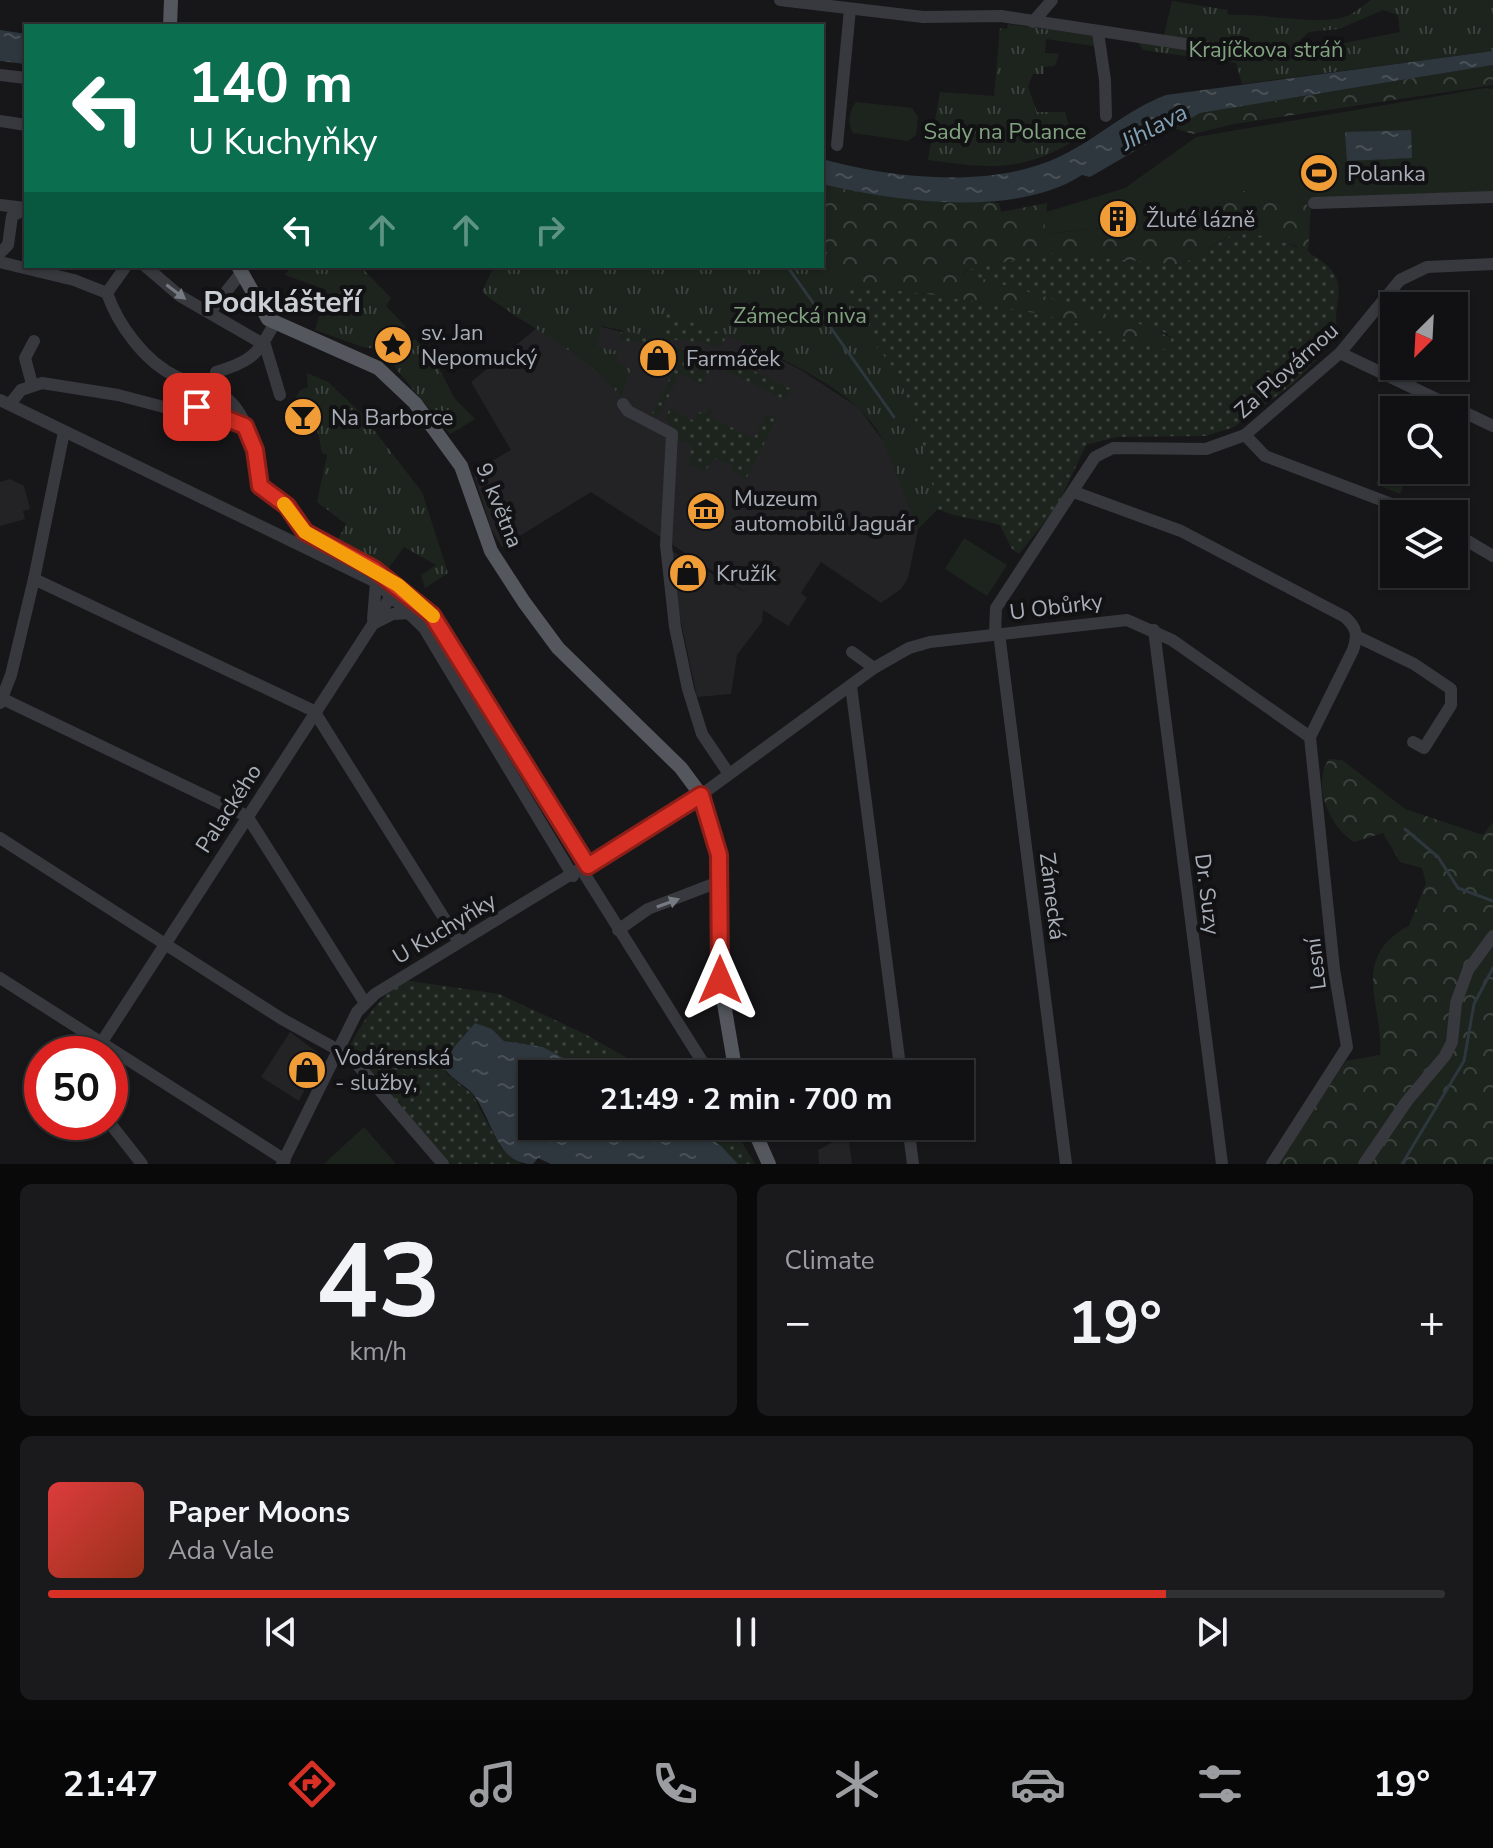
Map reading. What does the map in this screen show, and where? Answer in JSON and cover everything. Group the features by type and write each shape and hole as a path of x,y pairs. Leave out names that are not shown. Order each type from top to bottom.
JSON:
{"main road":[{"path":"170,24 171,0"},
{"path":"239,270 263,313 274,324"},
{"name":"9. května","path":"274,324 378,368 402,388 461,466 491,551 524,602 558,648 681,768 701,795 715,833 721,881 720,980 733,1060"},
{"path":"758,1140 769,1164"}],"street":[{"path":"780,0 923,17 1001,16 1251,54"},
{"path":"1033,22 1052,0"},
{"path":"837,145 850,9"},
{"path":"1098,32 1105,80 1106,116"},
{"path":"0,75 24,78"},
{"path":"0,121 24,125"},
{"path":"1314,203 1493,197"},
{"path":"0,205 24,209"},
{"path":"0,253 8,245 12,216 24,210"},
{"path":"0,262 24,268"},
{"name":"Za Plovárnou","path":"997,633 996,608 1088,466 1104,451 1206,449 1245,435 1340,353 1400,280 1427,267 1493,264"},
{"path":"25,268 74,280 107,293 114,313 150,357 173,375 219,392 245,426 255,450 260,486 287,506 305,532 395,590 424,628 703,1060"},
{"path":"107,293 125,268"},
{"path":"147,268 180,296 265,345 280,395"},
{"path":"210,312 239,270"},
{"path":"216,372 243,364 265,345 274,324"},
{"path":"32,384 25,358 34,341"},
{"path":"1340,353 1493,426"},
{"path":"245,426 197,407 179,411 118,395 32,384 5,402 376,582 413,597 432,615 581,870"},
{"path":"623,404 628,411 672,434 666,545 675,627 688,689 702,734 729,774"},
{"path":"64,432 34,579 2,701 247,816 365,1003"},
{"path":"1245,435 1265,456 1386,500"},
{"path":"1074,492 1193,537 1248,569 1345,617 1354,625 1356,636 1310,737"},
{"path":"1468,541 1493,556"},
{"path":"34,579 314,711 459,942"},
{"path":"372,624 376,582"},
{"name":"Palackého","path":"105,1036 395,590"},
{"path":"372,624 393,614 412,613"},
{"name":"U Obůrky","path":"701,795 874,668 909,648 930,642 1116,619 1154,630 1310,737"},
{"name":"Dr. Suzy","path":"1154,630 1222,1164"},
{"name":"Zámecká","path":"997,633 1066,1164"},
{"path":"1356,636 1414,664 1451,689 1451,705 1424,748 1413,742"},
{"path":"852,652 874,668"},
{"path":"851,686 899,1060"},
{"name":"Lesní","path":"1272,1164 1347,1047 1334,969 1310,737"},
{"name":"U Kuchyňky","path":"283,1162 337,1050 365,1003 701,795"},
{"path":"0,838 361,1067 443,1164"},
{"path":"618,930 648,909 721,881"},
{"path":"1364,1164 1407,1101 1445,1056 1452,1042 1456,1003 1468,970 1493,936"},
{"path":"0,978 92,1036"},
{"path":"128,1060 283,1162"},
{"path":"123,1140 142,1164"},
{"path":"910,1140 913,1164"}],"shaded area":[{"path":"667,313 748,343 801,370 859,408 884,442 918,529 908,578 901,589 881,603 821,562 801,593 807,598 788,626 763,610 762,622 737,655 731,694 697,697 676,599 670,550 748,594 591,492 502,547 491,529 473,472 511,450 471,382 538,327 554,337 582,322 622,332"},
{"path":"10,479 24,486 30,509 23,511 25,519 0,526 0,482"},
{"path":"290,1032 321,1055 299,1101 261,1077"},
{"path":"837,1140 849,1140 852,1164 819,1164 818,1150"}],"green space":[{"name":"Krajíčkova stráň","path":"1371,0 1493,0 1493,51 1242,84 1236,63 1143,50 1132,33 1163,39 1172,1 1228,10 1227,14 1232,15 1319,20 1347,16","holes":["1383,10 1398,15 1400,32 1304,51 1298,42 1309,32 1339,29"]},
{"name":"Sady na Polance","path":"1008,24 1094,36 1094,46 1046,39 1045,53 1059,54 1055,66 1044,67 1044,74 1033,74 1028,86 1037,112 1065,112 1074,141 1037,159 1003,166 928,160 940,92 994,96 1000,28 1007,29"},
{"path":"1493,65 1493,85 1234,124 1193,134 1170,127 1200,113"},
{"name":"Polanka","path":"1493,89 1493,192 1311,207 1295,200 1241,190 1228,201 1177,212 1159,222 1044,234 1046,212 1125,188 1196,137"},
{"path":"856,102 912,108 918,117 916,135 908,141 853,133 850,118"},
{"path":"824,184 852,191 999,203 1001,212 1047,203 1045,234 1159,222 1177,212 1208,206 1239,189 1294,200 1311,207 1308,256 1296,246 1251,233 1229,236 1181,265 1050,253 963,273 1153,328 1171,338 1168,349 1128,340 1075,322 1007,308 924,294 839,286 825,258 827,252 824,250"},
{"path":"1251,233 1287,243 1313,255 1332,271 1337,280 1338,337 1293,384 1234,427 1206,436 1116,437 1086,445 1058,505 1019,554 1012,549 1000,525 938,509 921,438 899,375 867,335 839,286 924,294 1007,308 1062,319 1141,344 1168,349 1171,338 1166,333 963,274 970,269 1050,253 1181,265 1230,236"},
{"name":"Zámecká niva","path":"824,250 828,253 825,258 867,335 899,375 921,438 938,509 918,529 884,443 870,420 848,399 789,362 667,314 659,338 601,326 597,347 617,351 617,362 631,368 621,397 572,353 482,292 493,268 824,268"},
{"path":"290,268 362,268 391,298 386,306 406,327 400,336 409,345 415,339 437,365 455,399 475,419 450,434 396,369 389,351 363,347 315,330 327,290 285,275"},
{"path":"667,313 727,335 721,347 683,340 620,340 621,332 659,338"},
{"path":"667,346 718,354 791,389 785,400 713,364 702,385 680,374 660,414 653,418 651,416 674,370 655,360 650,368 643,364 648,352"},
{"path":"307,373 328,382 360,412 422,492 448,573 425,588 421,575 436,565 404,547 387,570 336,543 346,524 317,502 327,455 322,453 318,433 308,418 311,414 306,408 302,410 295,400 300,390 308,387"},
{"path":"670,408 694,421 699,412 705,414 708,408 713,410 710,417 754,438 766,414 777,419 746,479 731,471 733,466 715,458 705,471 688,464 692,445 681,441 668,422 666,417"},
{"path":"1380,474 1380,484 1404,484 1400,494 1376,484"},
{"path":"964,538 1007,565 987,596 945,569"},
{"path":"1329,759 1342,760 1405,809 1483,835 1493,822 1493,1164 1277,1164 1346,1061 1380,1055 1374,968 1379,953 1390,939 1409,926 1426,883 1422,868 1400,862 1383,833 1354,842 1337,826 1323,793 1324,769"},
{"path":"404,980 499,994 585,1034 630,1060 568,1060 543,1047 504,1041 492,1029 475,1023 454,1047 447,1074 472,1094 501,1148 522,1164 450,1164 350,1046 387,994"},
{"path":"364,1127 396,1164 324,1164"},
{"path":"708,1140 740,1140 755,1164 738,1164"}],"water":[{"path":"0,30 24,34 24,64 0,61"},
{"name":"Jihlava","path":"1493,51 1493,65 1200,113 1090,177 1082,175 1055,188 1024,197 991,201 920,200 824,184 824,160 880,172 943,177 975,177 1034,166 1061,156 1166,95"},
{"path":"1411,130 1412,158 1347,161 1345,132"},
{"path":"475,1023 492,1029 504,1041 543,1047 568,1060 518,1060 518,1140 712,1140 738,1164 551,1164 538,1158 533,1164 520,1162 502,1148 471,1092 444,1066 454,1047"}],"waterway":[{"path":"788,268 894,417"},
{"path":"1405,829 1438,857 1458,888 1493,901"},
{"path":"1402,1164 1464,1061 1474,1004 1493,968"}],"slow traffic":[{"path":"284,504 305,532 374,569 398,585 433,616"}],"place":[{"name":"Polanka","path":"1319,173"},
{"name":"Žluté lázně","path":"1118,219"},
{"name":"sv. Jan Nepomucký","path":"393,345"},
{"name":"Farmáček","path":"658,358"},
{"name":"Na Barborce","path":"303,417"},
{"name":"Muzeum automobilů Jaguár","path":"706,511"},
{"name":"Kružík","path":"688,573"},
{"name":"Vodárenská - služby,","path":"307,1070"}],"district":[{"name":"Podklášteří","path":"282,302"}],"route":[{"path":"197,407 245,426 255,450 260,486 287,506 305,532 374,569 432,615 588,866 701,795 715,833 719,855 720,980"}]}
